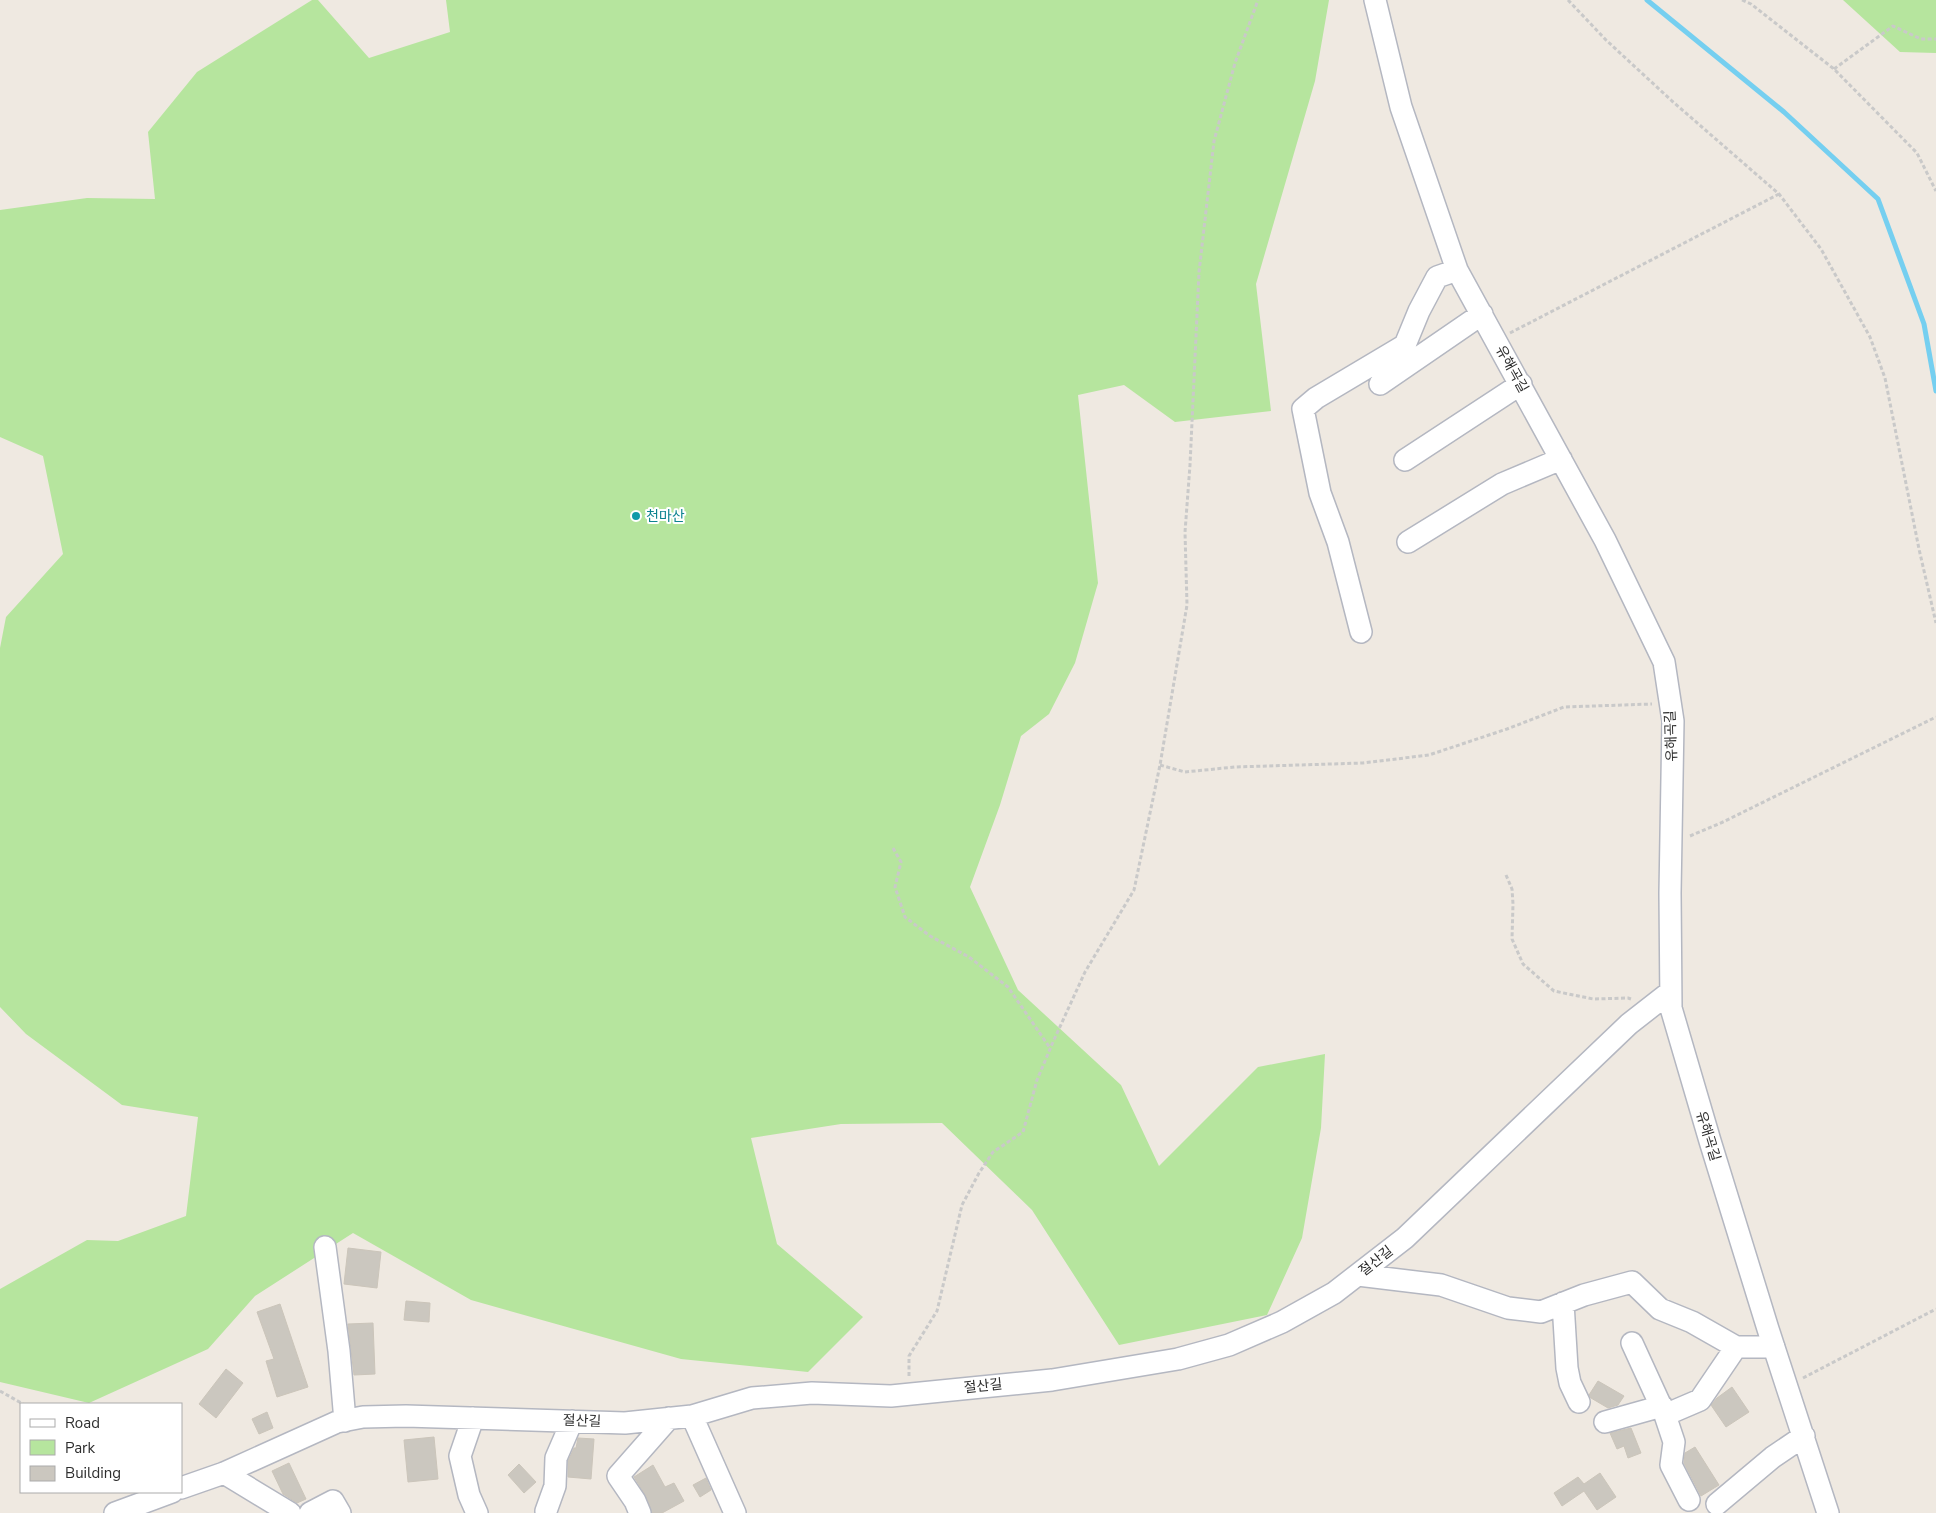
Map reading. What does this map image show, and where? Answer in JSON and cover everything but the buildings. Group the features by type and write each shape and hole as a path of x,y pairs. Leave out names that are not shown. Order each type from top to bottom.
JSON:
{"street":[{"name":"유해곡길","path":"1375,0 1402,107 1457,270 1605,540 1664,662 1673,721 1671,1008 1774,1347 1828,1513"},
{"path":"1361,632 1338,542 1320,493 1303,409 1316,398 1405,345 1419,311 1437,277 1457,270"},
{"path":"1380,384 1482,314"},
{"path":"1405,460 1521,384"},
{"path":"1408,542 1502,484 1561,460"},
{"name":"절산길","path":"182,1488 224,1473 337,1422 363,1417 406,1416 625,1423 692,1416 752,1398 812,1393 891,1396 1052,1380 1178,1359 1229,1345 1282,1322 1334,1293 1405,1238 1629,1024 1670,992"},
{"path":"325,1247 339,1351 345,1421"},
{"path":"1358,1275 1441,1285 1508,1308 1541,1312 1584,1295 1632,1282 1660,1309 1692,1322 1736,1347 1774,1347"},
{"path":"1563,1303 1567,1368 1570,1383 1580,1402"},
{"path":"1632,1343 1664,1410 1674,1442 1671,1465 1689,1500"},
{"path":"1605,1422 1664,1410 1700,1400 1736,1347"},
{"path":"692,1416 735,1513"},
{"path":"473,1418 460,1456 469,1495 478,1513"},
{"path":"640,1513 635,1501 618,1476 669,1418"},
{"path":"546,1511 555,1486 556,1458 572,1421"},
{"path":"1717,1504 1773,1457 1804,1436"},
{"path":"224,1473 290,1513"},
{"path":"115,1513 169,1493"},
{"path":"310,1513 333,1501 340,1513"}],"path":[{"path":"909,1394 909,1356 937,1312 962,1206 978,1173 993,1152 1023,1132 1037,1080 1085,972 1134,890 1160,766 1187,605 1185,532 1199,272 1214,141 1235,63 1258,0"},
{"path":"1568,0 1606,40 1672,101 1779,194 1821,248 1870,337 1885,378 1919,549 1936,623"},
{"path":"1742,0 1750,4 1834,69 1916,153 1936,191"},
{"path":"1834,69 1893,26 1921,39 1936,40"},
{"path":"1496,340 1779,194"},
{"path":"1160,766 1185,772 1234,767 1363,763 1429,755 1507,729 1564,707 1670,703"},
{"path":"1671,843 1723,822 1936,717"},
{"path":"893,848 900,862 895,887 905,917 930,936 969,957 1008,988 1050,1049"},
{"path":"1506,875 1512,889 1512,939 1522,964 1554,991 1592,1000 1628,998 1650,1007"},
{"path":"1787,1386 1936,1308"},
{"path":"0,1390 22,1403"}],"green space":[{"path":"312,0 318,0 369,58 450,32 446,0 1329,0 1315,81 1256,284 1271,411 1175,422 1124,385 1078,395 1098,583 1075,663 1049,714 1021,736 1000,805 970,887 1018,990 1121,1085 1159,1166 1258,1067 1325,1054 1321,1128 1302,1238 1267,1315 1119,1345 1032,1210 942,1123 841,1124 751,1138 777,1244 863,1317 808,1372 681,1359 471,1300 353,1233 255,1296 208,1349 89,1403 0,1382 0,1289 87,1240 118,1241 186,1216 198,1117 122,1105 26,1034 0,1007 0,648 6,617 63,554 43,456 0,437 0,210 87,198 155,199 148,132 197,72"},
{"path":"1843,0 1936,0 1936,53 1900,52"}],"waterway":[{"path":"1647,0 1784,112 1878,199 1924,324 1936,391"}],"place":[{"name":"천마산","path":"636,516"}]}
